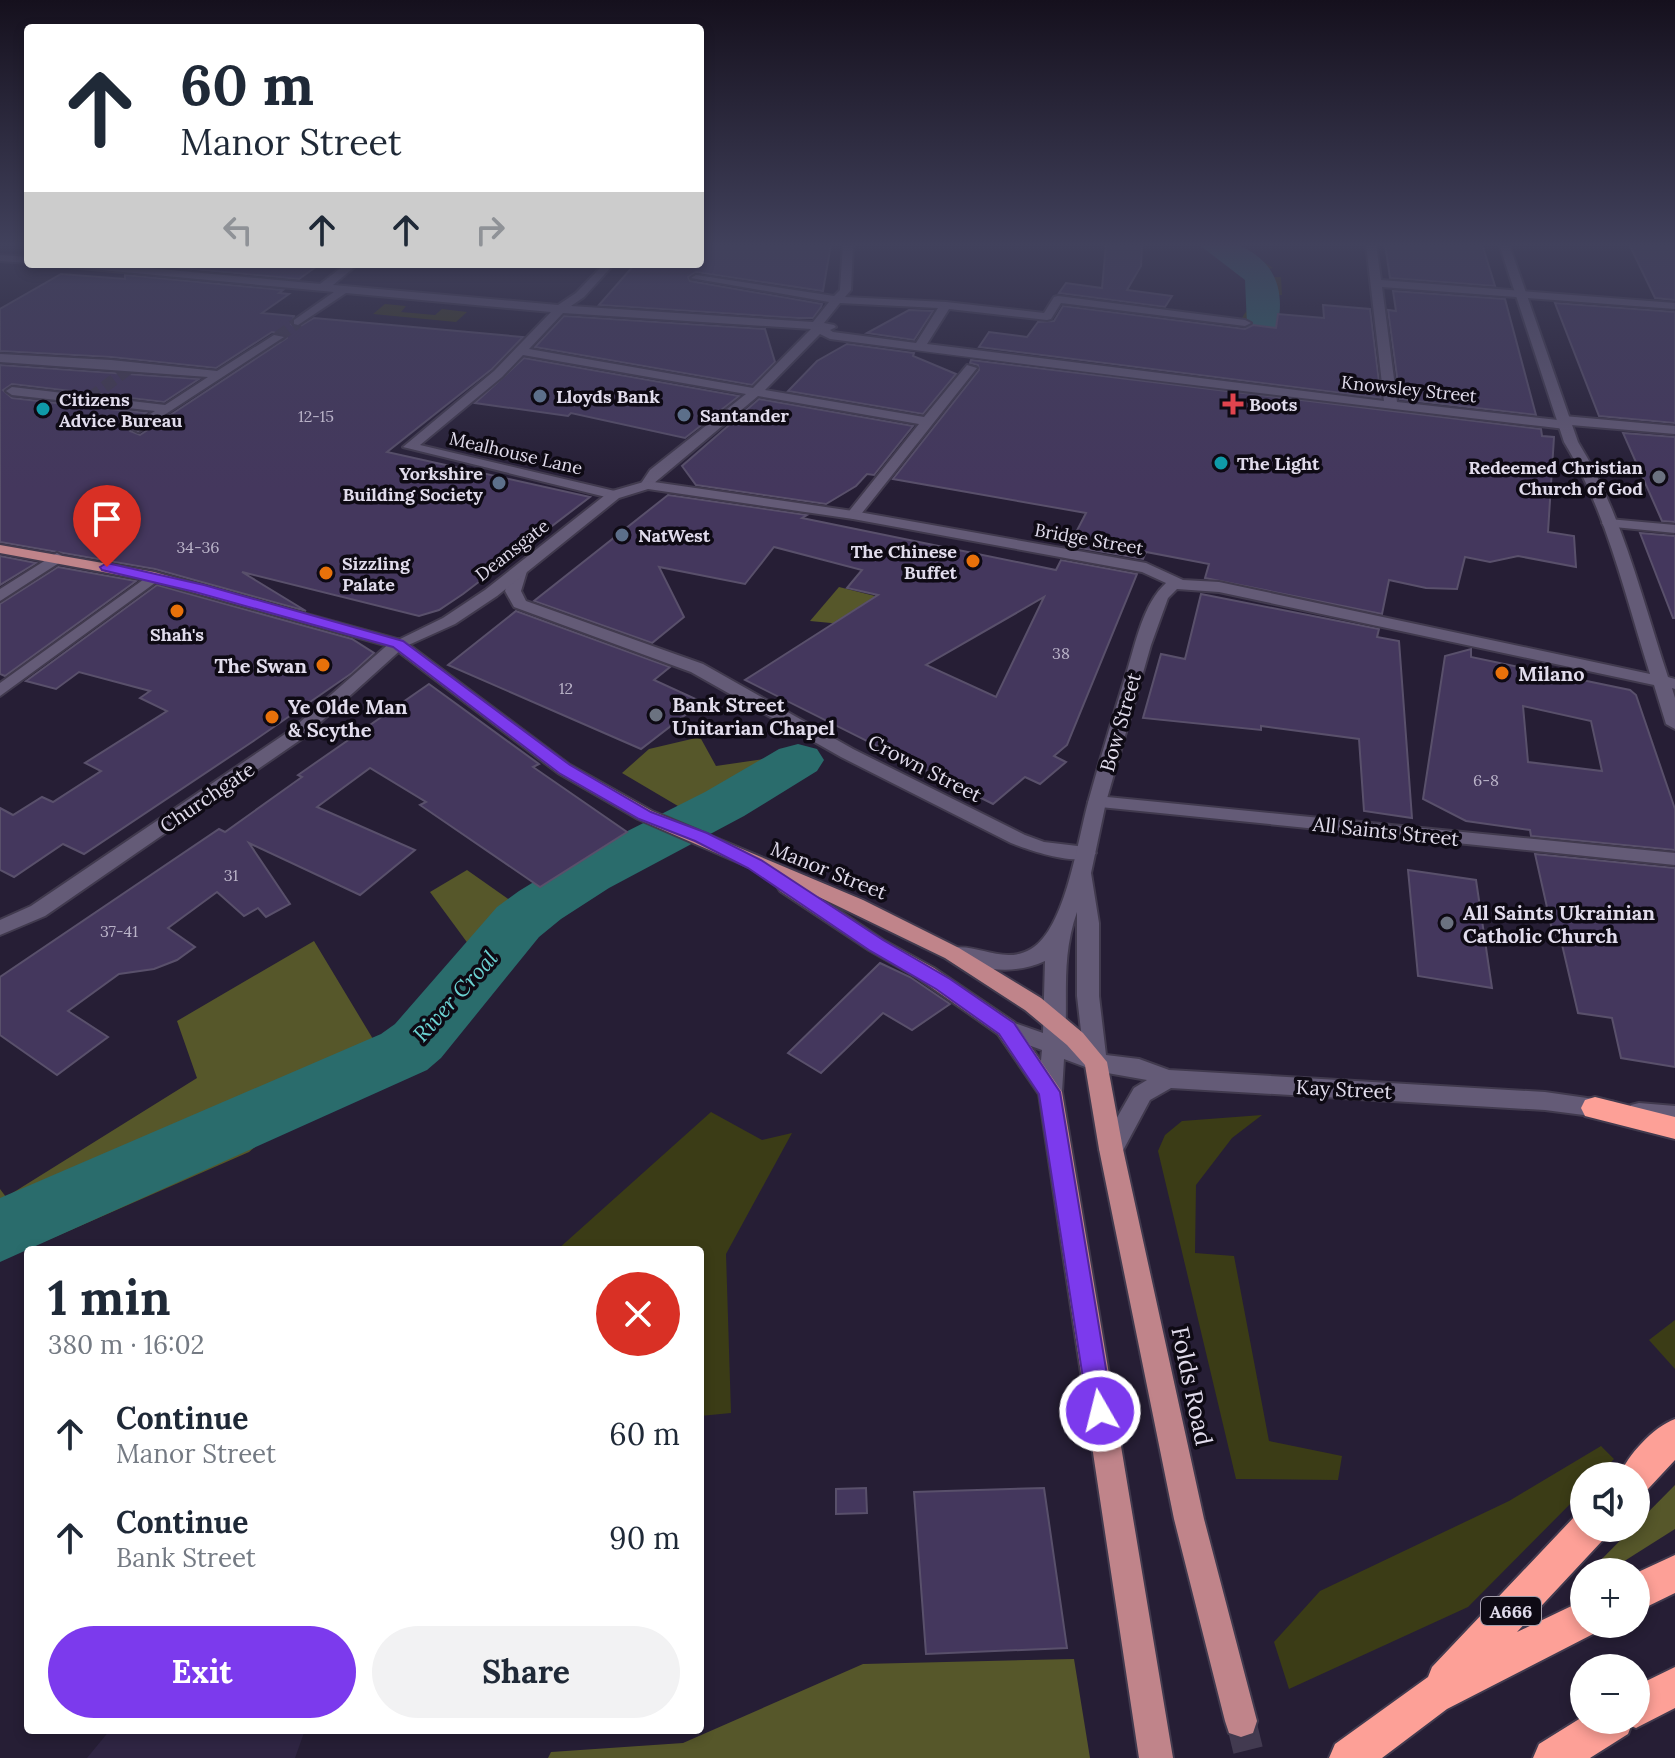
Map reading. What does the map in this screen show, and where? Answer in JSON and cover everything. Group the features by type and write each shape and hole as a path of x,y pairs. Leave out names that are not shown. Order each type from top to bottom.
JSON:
{"highway":[{"path":"1595,1108 1675,1128"},
{"path":"1650,1462 1675,1435"},
{"name":"A666","path":"1349,1758 1433,1695 1576,1542"},
{"path":"1650,1586 1675,1573"},
{"name":"A666","path":"1433,1695 1570,1626"},
{"path":"1650,1700 1675,1686"},
{"path":"1553,1758 1592,1734"}],"main road":[{"path":"0,549 154,577 398,644 564,769 645,815 701,837 754,864"},
{"name":"Manor Street","path":"754,864 856,905 952,953 1055,1021 1096,1062"},
{"name":"Manor Street","path":"754,864 876,945 926,973 1006,1028 1050,1092"},
{"name":"Folds Road","path":"1096,1062 1111,1149 1189,1519 1241,1721"},
{"path":"1050,1092 1156,1758"}],"street":[{"path":"542,326 521,351 928,422"},
{"path":"760,326 800,348"},
{"name":"Knowsley Street","path":"796,326 823,328 837,337 1391,406 1675,430"},
{"path":"919,348 933,326"},
{"path":"1381,326 1391,406"},
{"path":"1530,326 1668,682 1675,724"},
{"path":"647,485 655,473 757,391 823,328"},
{"path":"138,428 270,340"},
{"name":"Mealhouse Lane","path":"521,351 410,447 614,495"},
{"path":"0,358 111,364 221,375"},
{"path":"0,400 53,361"},
{"path":"853,515 971,368"},
{"path":"12,391 168,409"},
{"name":"Deansgate","path":"398,644 449,621 519,571 614,495 647,485"},
{"name":"Bridge Street","path":"647,485 853,515 1146,568 1180,584 1219,587 1668,682"},
{"path":"1609,523 1675,529"},
{"path":"0,596 57,558"},
{"name":"Crown Street","path":"519,571 513,591 520,604 697,668 847,753 1018,839 1084,863"},
{"path":"0,691 154,577"},
{"name":"Bow Street","path":"1050,1092 1055,1021 1053,976 1059,934 1084,863 1097,802 1158,604 1166,590 1180,584"},
{"name":"Churchgate","path":"0,928 38,911 297,734 398,644"},
{"name":"All Saints Street","path":"1097,802 1675,859"},
{"name":"Bow Street","path":"1084,863 1089,923 1088,996 1096,1062"},
{"path":"952,953 1004,963 1042,953 1059,934"},
{"path":"1006,1028 1024,1029 1055,1021 1088,996"},
{"name":"Manor Street","path":"1006,1028 1096,1062"},
{"name":"Kay Street","path":"1096,1062 1139,1068 1168,1079 1545,1101 1675,1115"},
{"path":"1111,1149 1142,1094 1168,1079"}],"shaded area":[{"path":"1244,326 1276,326 1263,348 1239,338"},
{"path":"839,587 875,596 852,625 810,621"},
{"path":"700,737 716,766 764,759 790,772 733,809 683,809 622,773 649,749"},
{"path":"467,870 541,922 524,931 422,1059 296,1112 249,1152 34,1246 24,1246 24,1250 0,1261 0,1189 6,1197 197,1078 177,1021 314,941 376,1044 394,1040 469,945 430,892"},
{"path":"711,1112 762,1140 792,1133 726,1254 731,1413 704,1416 704,1246 561,1246"},
{"path":"1262,1115 1232,1138 1196,1185 1195,1253 1234,1256 1269,1441 1342,1456 1338,1480 1236,1479 1158,1151 1165,1135 1182,1121"},
{"path":"1675,1320 1675,1369 1649,1340"},
{"path":"1601,1446 1614,1459 1611,1462 1574,1462"},
{"path":"1570,1465 1570,1504 1468,1607 1289,1689 1274,1642 1320,1591 1509,1501"},
{"path":"1675,1485 1675,1529 1629,1558 1603,1558 1619,1542 1650,1542 1650,1510"},
{"path":"1074,1659 1090,1758 548,1758 551,1752 683,1743 863,1664"},
{"path":"107,1734 304,1734 295,1758 87,1758"}],"building":[{"path":"0,326 402,326 523,337 492,369 387,452 590,497 463,594 439,610 419,616 242,572 306,611 155,569 0,542 0,365 199,379 164,402 12,384 3,390 12,398 146,413 128,426 130,431 140,435 287,338 285,334 272,332 216,368 111,357 0,351"},
{"path":"555,326 719,326 765,329 775,362 752,385 535,347"},
{"path":"880,326 923,326 914,340 867,333"},
{"path":"1035,326 1372,326 1381,398 979,347 989,332 1027,337"},
{"path":"1390,326 1512,326 1536,415 1400,399"},
{"path":"1564,326 1675,326 1675,423 1599,416"},
{"path":"847,344 914,353 913,356 956,374 923,414 788,391 817,361"},
{"path":"524,358 739,396 685,438 571,413 568,416 475,403"},
{"path":"971,360 1541,429 1542,436 1554,437 1548,532 1574,536 1576,567 1518,556 1490,562 1465,557 1457,589 1426,588 1389,580 1382,614 1205,578 1209,564 1146,552 1143,559 1069,546 1086,513 893,479 979,370 978,365 970,363"},
{"path":"759,399 913,426 874,475 867,474 856,486 826,504 696,485 682,466"},
{"name":"Redeemed Christian Church of God","path":"1623,433 1675,437 1675,522 1662,521"},
{"path":"668,495 807,515 802,518 1056,570 1061,560 1137,574 1067,745 1054,756 1066,762 1040,784 1025,777 993,804 745,680 878,595 847,588 862,570 774,547 745,584 659,567 684,617 652,643 534,601","holes":["1044,597 996,697 926,665"]},
{"path":"1640,533 1675,536 1675,618 1673,618"},
{"path":"0,556 36,563 0,585"},
{"path":"58,567 136,581 5,676 0,674 0,604"},
{"path":"157,585 352,639 374,653 352,673 84,854 63,844 14,877 0,870 0,808 13,815 42,797 53,802 101,771 85,763 167,711 140,698 150,691 79,672 56,689 26,681"},
{"path":"1201,594 1379,629 1377,637 1399,641 1412,818 1364,811 1359,739 1261,726 1261,730 1143,718 1161,654 1185,659"},
{"path":"516,611 670,667 654,680 702,702 641,749 448,665"},
{"path":"1471,649 1471,657 1630,690 1636,695 1675,809 1675,850 1531,836 1530,830 1466,821 1423,799 1445,656","holes":["1523,706 1591,721 1602,771 1528,762"]},
{"path":"429,684 539,764 533,767 627,832 540,887 420,805 426,802 370,768 317,807 415,850 360,895 249,843 290,904 266,917 258,908 244,916 217,892 168,928 195,947 177,960 154,969 119,974 68,1011 108,1037 57,1075 0,1035 0,977 219,829 225,832 302,777 298,775"},
{"path":"1535,854 1675,868 1675,1067 1621,1058 1612,1018 1578,1013 1560,936 1553,934"},
{"name":"All Saints Ukrainian Catholic Church","path":"1408,870 1476,880 1492,988 1418,976"},
{"path":"880,963 910,977 950,1004 912,1030 883,1013 821,1073 788,1053"},
{"path":"866,1488 867,1513 836,1514 836,1489"},
{"path":"1044,1488 1067,1648 926,1654 914,1492"}],"waterway":[{"name":"River Croal","path":"1246,360 1263,326"},
{"name":"River Croal","path":"0,1231 404,1052 418,1041 518,922 540,905 588,874 725,804 798,760"}],"tunnel":[{"path":"278,337 293,326"},
{"path":"90,398 132,366"},
{"path":"1241,1721 1250,1758"}],"place":[{"name":"Lloyds Bank","path":"540,396"},
{"name":"Boots","path":"1233,404"},
{"name":"Citizens Advice Bureau","path":"43,409"},
{"name":"Santander","path":"684,415"},
{"name":"The Light","path":"1221,463"},
{"name":"Redeemed Christian Church of God","path":"1659,477"},
{"name":"Yorkshire Building Society","path":"499,483"},
{"name":"NatWest","path":"622,535"},
{"name":"The Chinese Buffet","path":"973,561"},
{"name":"Sizzling Palate","path":"326,573"},
{"name":"Shah's","path":"177,611"},
{"name":"The Swan","path":"323,665"},
{"name":"Milano","path":"1502,673"},
{"name":"Bank Street Unitarian Chapel","path":"656,715"},
{"name":"Ye Olde Man & Scythe","path":"272,717"},
{"name":"All Saints Ukrainian Catholic Church","path":"1447,923"}],"route":[{"path":"107,567 199,588 398,644 564,769 645,815 701,837 754,864 876,945 943,984 1006,1028 1050,1092 1100,1411"}]}
